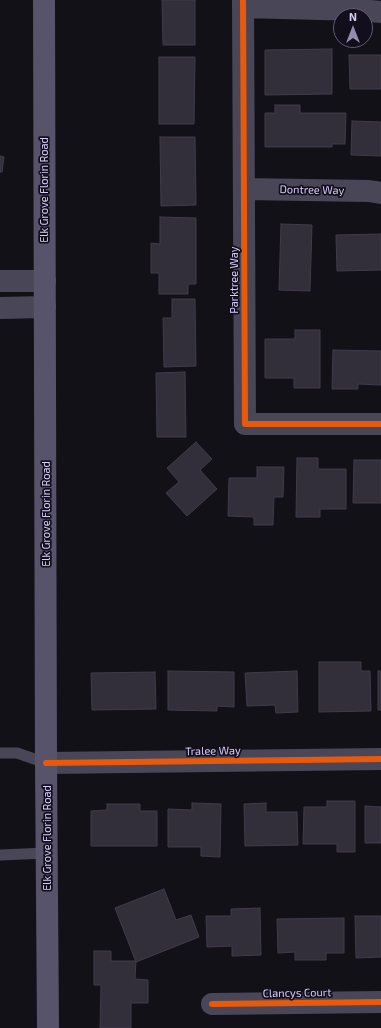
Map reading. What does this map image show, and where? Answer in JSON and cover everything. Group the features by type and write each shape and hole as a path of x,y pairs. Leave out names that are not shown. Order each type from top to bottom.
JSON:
{"main road":[{"name":"Elk Grove Florin Road","path":"44,0 48,1028"}],"street":[{"path":"243,3 381,12"},
{"name":"Parktree Way","path":"243,3 245,424 381,424"},
{"name":"Dontree Way","path":"244,189 369,191 381,193"},
{"path":"0,281 45,281"},
{"path":"0,308 45,307"},
{"name":"Tralee Way","path":"46,763 381,759"},
{"name":"Clancys Court","path":"212,1004 381,1002"}],"lane":[{"path":"0,753 17,753 46,763"},
{"path":"0,856 47,853"}],"building":[{"path":"162,0 195,0 195,45 163,45"},
{"path":"332,49 332,94 265,95 265,50"},
{"path":"349,55 381,55 381,89 350,89"},
{"path":"159,57 195,57 194,124 159,124"},
{"path":"275,105 300,105 300,113 346,113 345,144 332,144 332,147 265,147 265,113 275,113"},
{"path":"352,121 381,122 381,156 351,155"},
{"path":"160,137 195,137 196,205 161,206"},
{"path":"0,156 4,157 2,172 0,172"},
{"path":"160,217 196,218 196,284 188,284 188,294 159,294 159,273 151,273 151,243 160,244"},
{"path":"281,224 312,225 310,291 279,290"},
{"path":"381,234 381,270 337,271 336,235"},
{"path":"172,299 195,299 196,366 164,367 163,318 172,318"},
{"path":"295,330 320,330 320,388 294,388 294,378 265,378 265,339 295,339"},
{"path":"333,350 381,351 381,385 358,384 358,389 332,389"},
{"path":"185,372 186,437 157,437 156,373"},
{"path":"196,442 212,459 200,470 217,489 187,516 166,493 179,482 167,468"},
{"path":"297,458 318,458 318,469 346,469 346,509 320,509 320,517 296,517"},
{"path":"354,460 381,460 381,503 353,503"},
{"path":"257,467 284,467 283,497 274,497 273,525 254,525 254,517 228,516 229,478 257,478"},
{"path":"319,662 361,662 361,671 370,671 371,711 319,712"},
{"path":"168,671 234,672 234,707 217,706 217,711 168,710"},
{"path":"297,671 298,712 276,713 275,705 247,706 245,673"},
{"path":"378,671 381,671 381,710 378,710"},
{"path":"155,672 156,709 92,710 91,673"},
{"path":"327,801 355,801 355,852 337,852 337,844 303,844 304,807 327,807"},
{"path":"192,803 221,804 220,857 201,856 201,847 168,847 168,809 192,810"},
{"path":"266,803 266,812 297,812 298,845 245,846 244,804"},
{"path":"107,804 140,804 140,811 157,811 157,846 91,846 91,811 107,810"},
{"path":"365,806 381,807 381,843 365,843"},
{"path":"164,889 176,920 191,915 199,937 136,962 115,908"},
{"path":"260,908 261,955 232,956 232,946 207,947 206,916 231,916 231,909"},
{"path":"355,916 381,916 381,957 356,958"},
{"path":"344,918 344,953 326,953 326,960 295,960 295,952 278,953 277,919"},
{"path":"94,951 111,951 111,961 136,961 135,979 148,980 148,1003 131,1003 131,1028 100,1028 101,985 94,985"}],"cycle path":[{"path":"243,0 245,424 381,424"},
{"path":"46,763 381,759"},
{"path":"212,1004 381,1002"}]}
